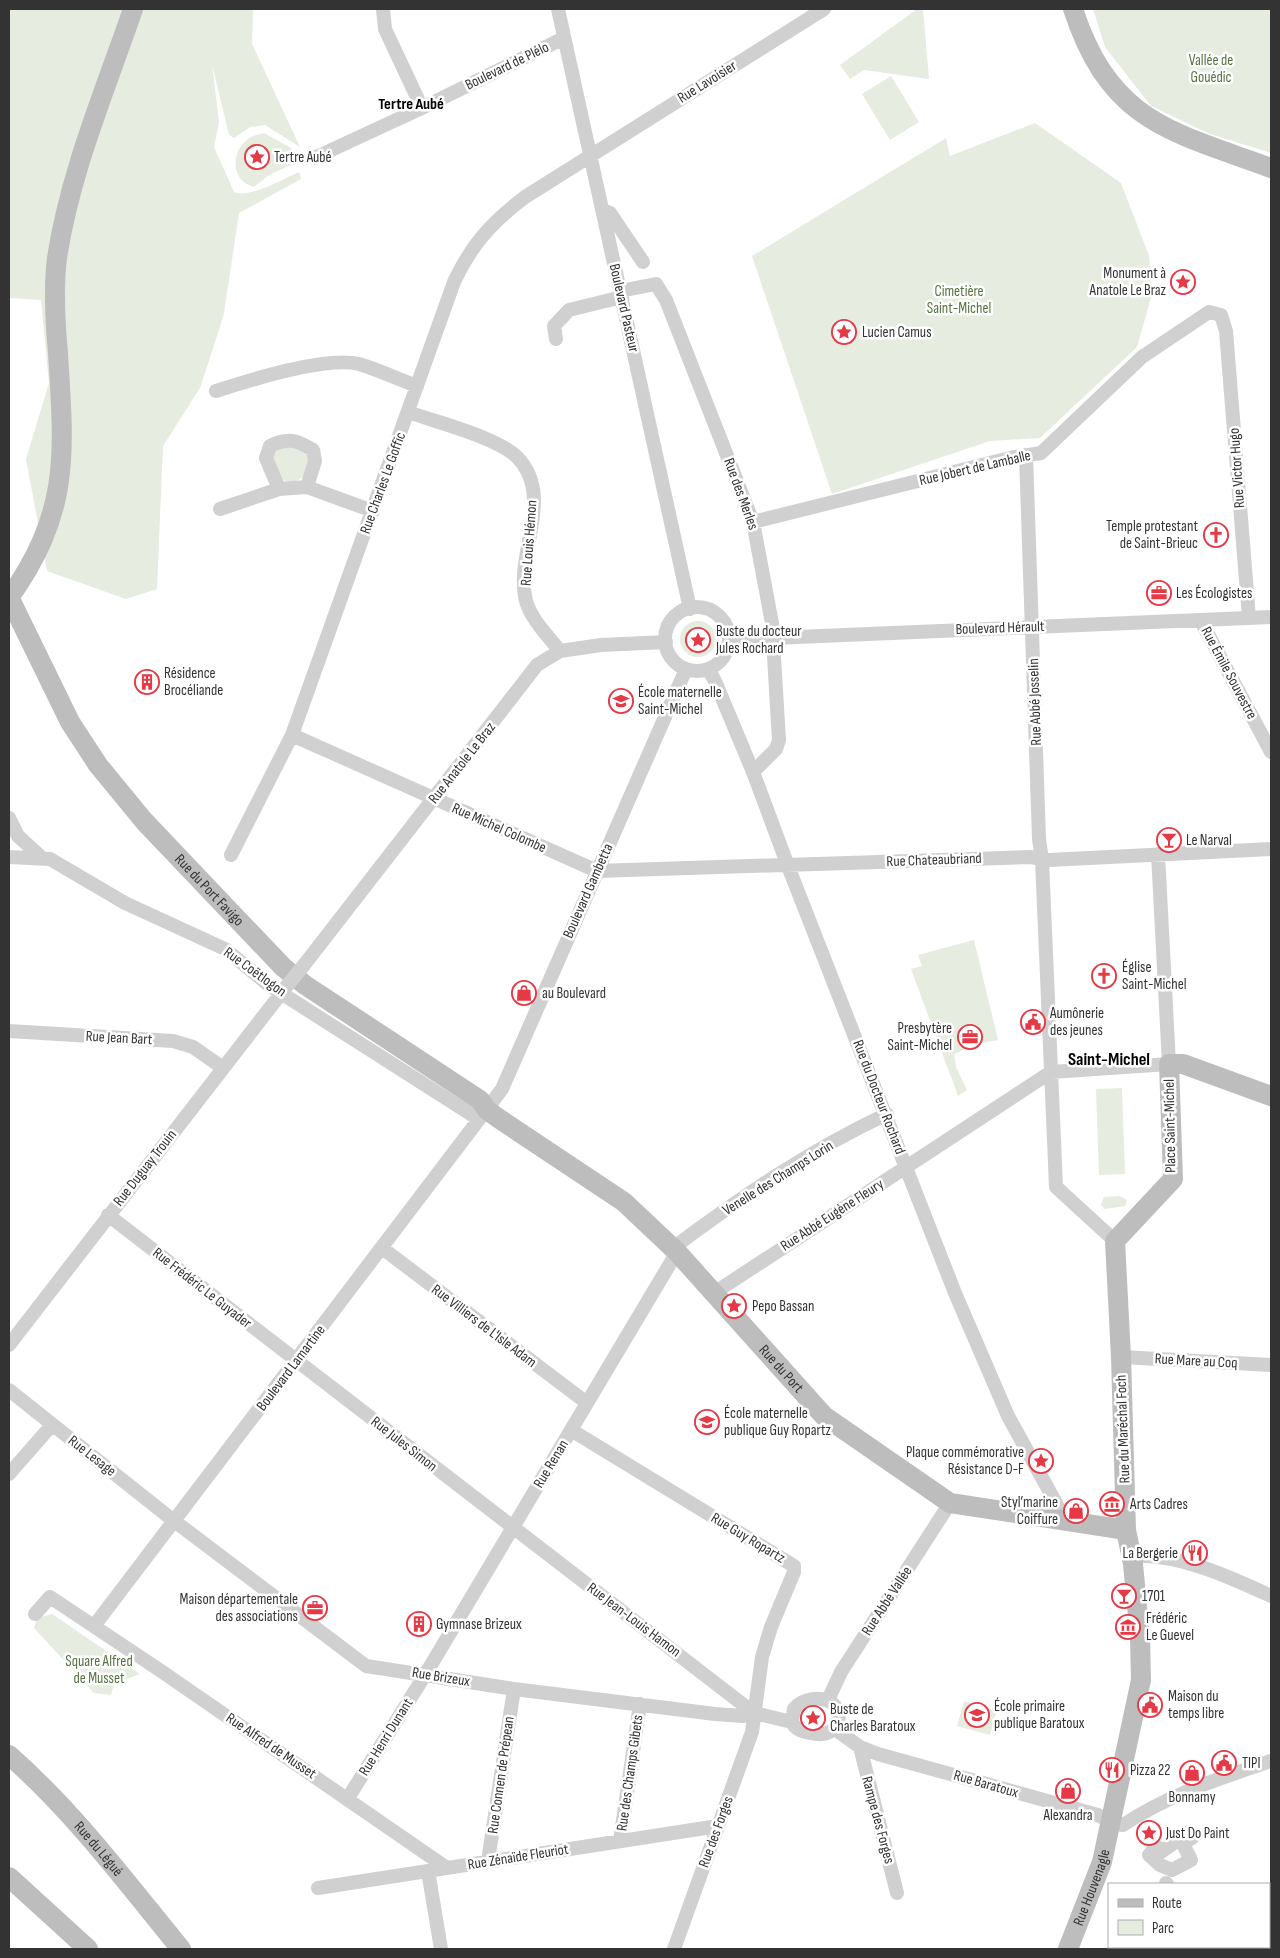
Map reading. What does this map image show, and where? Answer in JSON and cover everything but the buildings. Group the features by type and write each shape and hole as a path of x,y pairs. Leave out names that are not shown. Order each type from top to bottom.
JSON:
{"street":[{"path":"9,597 32,564 55,506 60,481 63,421 55,310 57,259 77,171 133,9"},
{"path":"383,9 385,29 422,108"},
{"name":"Boulevard Pasteur","path":"558,9 690,608"},
{"name":"Rue Lavoisier","path":"590,156 824,9"},
{"path":"1073,9 1083,39 1095,61 1111,86 1131,105 1156,123 1179,134 1271,168"},
{"name":"Boulevard de Plélo","path":"314,158 422,108 564,38"},
{"name":"Rue Charles Le Goffic","path":"231,855 292,735 454,282 466,257 497,218 525,197 590,156"},
{"path":"602,210 610,213 643,262"},
{"name":"Rue des Merles","path":"621,294 656,284 666,300 753,522 773,638 779,740 776,750 753,772"},
{"path":"556,339 554,326 569,310 621,294"},
{"name":"Rue Jobert de Lamballe","path":"753,522 1026,455 1041,453 1142,358 1216,315"},
{"name":"Rue Victor Hugo","path":"1216,315 1226,332 1229,359 1249,618"},
{"path":"216,391 277,373 339,362 358,364 417,386"},
{"name":"Rue Louis Hémon","path":"408,412 501,446 517,457 529,476 535,500 524,581 526,601 534,617 560,651"},
{"path":"279,490 266,458 270,446 282,440 301,443 313,450 315,461 307,487"},
{"name":"Rue Abbé Josselin","path":"1026,455 1042,860"},
{"path":"220,509 279,490 307,487 373,511"},
{"name":"Rue du Port Favigo","path":"9,597 70,722 98,765 144,821 283,968 480,1100 487,1110"},
{"path":"690,608 699,608 716,614 727,628 729,637 724,657 717,664 701,671 686,669 672,658 666,642 668,627 672,621 677,615 690,608"},
{"name":"Boulevard Hérault","path":"729,637 773,638 1271,617"},
{"name":"Rue Émile Souvestre","path":"1201,620 1271,752"},
{"name":"Rue Anatole Le Braz","path":"284,990 537,665 560,651 601,645 666,642"},
{"name":"Boulevard Gambetta","path":"487,1110 502,1089 686,669"},
{"name":"Rue du Docteur Rochard","path":"708,669 716,681 753,772 955,1293 1008,1416 1057,1505 1055,1520"},
{"name":"Rue Michel Colombe","path":"292,735 597,872"},
{"path":"9,818 18,836 42,858"},
{"name":"Rue Chateaubriand","path":"597,872 1030,857 1042,860 1271,849"},
{"name":"Place Saint-Michel","path":"1115,1241 1173,1179 1158,854"},
{"name":"Rue Coëtlogon","path":"9,857 50,859 125,903 225,949 270,986 284,990 474,1116 487,1110"},
{"path":"1042,860 1056,1187 1115,1241"},
{"name":"Rue Duguay Trouin","path":"9,1345 284,990"},
{"name":"Rue Jean Bart","path":"9,1031 173,1041 193,1047 223,1068"},
{"path":"1169,1064 1183,1064 1271,1096"},
{"name":"Place Saint-Michel","path":"1052,1072 1169,1064"},
{"name":"Rue Abbé Eugène Fleury","path":"714,1293 1052,1072"},
{"name":"Boulevard Lamartine","path":"94,1626 487,1110"},
{"name":"Rue du Port","path":"487,1110 624,1202 675,1250 824,1416 950,1503 1126,1530"},
{"name":"Venelle des Champs Lorin","path":"675,1250 727,1208 784,1171 887,1114"},
{"name":"Rue Frédéric Le Guyader","path":"108,1216 296,1361"},
{"name":"Rue du Maréchal Foch","path":"1115,1241 1121,1357 1126,1530 1132,1556 1142,1680 1117,1824"},
{"name":"Rue Villiers de L'Isle Adam","path":"382,1248 587,1403"},
{"name":"Rue Renan","path":"425,1675 587,1403 675,1250"},
{"name":"Rue Mare au Coq","path":"1121,1357 1271,1365"},
{"name":"Rue Jules Simon","path":"296,1361 512,1528"},
{"name":"Rue Lesage","path":"9,1390 175,1521"},
{"path":"9,1474 52,1425"},
{"name":"Rue Guy Ropartz","path":"571,1430 794,1566 794,1572 770,1627 762,1657 754,1713"},
{"name":"Rue Abbé Vallée","path":"828,1700 842,1672 950,1503"},
{"name":"Rue Brizeux","path":"175,1521 366,1666 640,1704 743,1716 754,1713"},
{"name":"Rue Jean-Louis Hamon","path":"512,1528 754,1713"},
{"path":"1132,1556 1152,1554 1219,1573 1271,1596"},
{"name":"Rue Alfred de Musset","path":"35,1614 50,1598 348,1798 447,1868"},
{"name":"Rue Henri Dunant","path":"348,1798 425,1675"},
{"name":"Rue Connen de Prépean","path":"488,1861 514,1688"},
{"path":"754,1713 792,1722 797,1728 813,1734 823,1734 835,1729 839,1722 839,1714 833,1703 828,1700 816,1699 802,1702 794,1709 792,1722"},
{"name":"Rue des Champs Gibets","path":"620,1841 640,1704"},
{"name":"Rue des Forges","path":"674,1949 752,1732 754,1713"},
{"name":"Rue Baratoux","path":"835,1729 860,1747 1098,1815 1117,1824"},
{"name":"Rampe des Forges","path":"860,1747 897,1893"},
{"name":"Rue du Légué","path":"9,1755 57,1801 181,1949"},
{"path":"1117,1824 1158,1803 1214,1780 1271,1762"},
{"name":"Rue Houvenagle","path":"1068,1949 1117,1824"},
{"name":"Rue Zénaïde Fleuriot","path":"318,1888 718,1826"},
{"path":"428,1871 441,1949"},
{"path":"9,1877 88,1949"}],"green space":[{"path":"9,9 253,9 252,44 300,147 265,125 250,127 234,138 229,135 212,64 219,122 214,147 234,192 248,193 257,191 299,172 301,179 239,213 224,313 218,333 200,388 163,446 157,589 126,599 47,571 26,459 49,383 41,300 9,298"},
{"path":"917,9 923,9 929,79 864,70 850,79 840,65"},
{"name":"Vallée de Gouédic","path":"1093,9 1271,9 1271,153 1210,134 1151,106 1105,47"},
{"path":"891,76 919,122 890,140 862,94"},
{"name":"Cimetière Saint-Michel","path":"1035,123 1121,183 1149,256 1152,294 1137,347 1040,438 990,441 832,494 752,256 946,138 950,156"},
{"path":"264,133 291,148 296,155 293,164 269,175 254,187 246,184 237,173 236,158 238,151 248,139"},
{"path":"286,445 306,453 308,466 306,472 299,480 287,481 280,479 272,457 275,448"},
{"path":"698,621 705,622 711,626 715,632 715,646 711,652 705,656 698,657 691,656 685,652 681,646 680,639 681,632 685,626 691,622"},
{"path":"974,940 998,1040 977,1044 954,1054 956,1067 967,1090 958,1096 911,969 922,966 918,955"},
{"path":"1122,1088 1125,1174 1099,1175 1096,1089"},
{"path":"1120,1196 1127,1200 1125,1206 1105,1209 1101,1205 1104,1197"},
{"name":"Square Alfred de Musset","path":"52,1614 140,1674 114,1684 111,1695 94,1693 34,1628 37,1618"},
{"path":"964,1701 997,1711 990,1735 957,1726"}],"place":[{"name":"Tertre Aubé","path":"257,157"},
{"name":"Monument à Anatole Le Braz","path":"1183,282"},
{"name":"Lucien Camus","path":"844,332"},
{"name":"Temple protestant de Saint-Brieuc","path":"1216,535"},
{"name":"Les Écologistes","path":"1159,593"},
{"name":"Buste du docteur Jules Rochard","path":"698,640"},
{"name":"Résidence Brocéliande","path":"147,682"},
{"name":"École maternelle Saint-Michel","path":"621,701"},
{"name":"Le Narval","path":"1169,840"},
{"name":"Église Saint-Michel","path":"1104,976"},
{"name":"au Boulevard","path":"524,993"},
{"name":"Aumônerie des jeunes","path":"1033,1022"},
{"name":"Presbytère Saint-Michel","path":"970,1037"},
{"name":"Pepo Bassan","path":"734,1306"},
{"name":"École maternelle publique Guy Ropartz","path":"707,1422"},
{"name":"Plaque commémorative Résistance D-F","path":"1041,1461"},
{"name":"Arts Cadres","path":"1112,1504"},
{"name":"Styl’marine Coiffure","path":"1076,1511"},
{"name":"La Bergerie","path":"1195,1553"},
{"name":"1701","path":"1124,1596"},
{"name":"Maison départementale des associations","path":"315,1608"},
{"name":"Gymnase Brizeux","path":"419,1624"},
{"name":"Frédéric Le Guevel","path":"1128,1627"},
{"name":"Maison du temps libre","path":"1150,1705"},
{"name":"École primaire publique Baratoux","path":"977,1715"},
{"name":"Buste de Charles Baratoux","path":"813,1718"},
{"name":"TIPI","path":"1224,1763"},
{"name":"Pizza 22","path":"1112,1770"},
{"name":"Bonnamy","path":"1192,1773"},
{"name":"Alexandra","path":"1068,1791"},
{"name":"Just Do Paint","path":"1149,1833"}],"district":[{"name":"Tertre Aubé","path":"411,104"},
{"name":"Saint-Michel","path":"1109,1059"}]}
